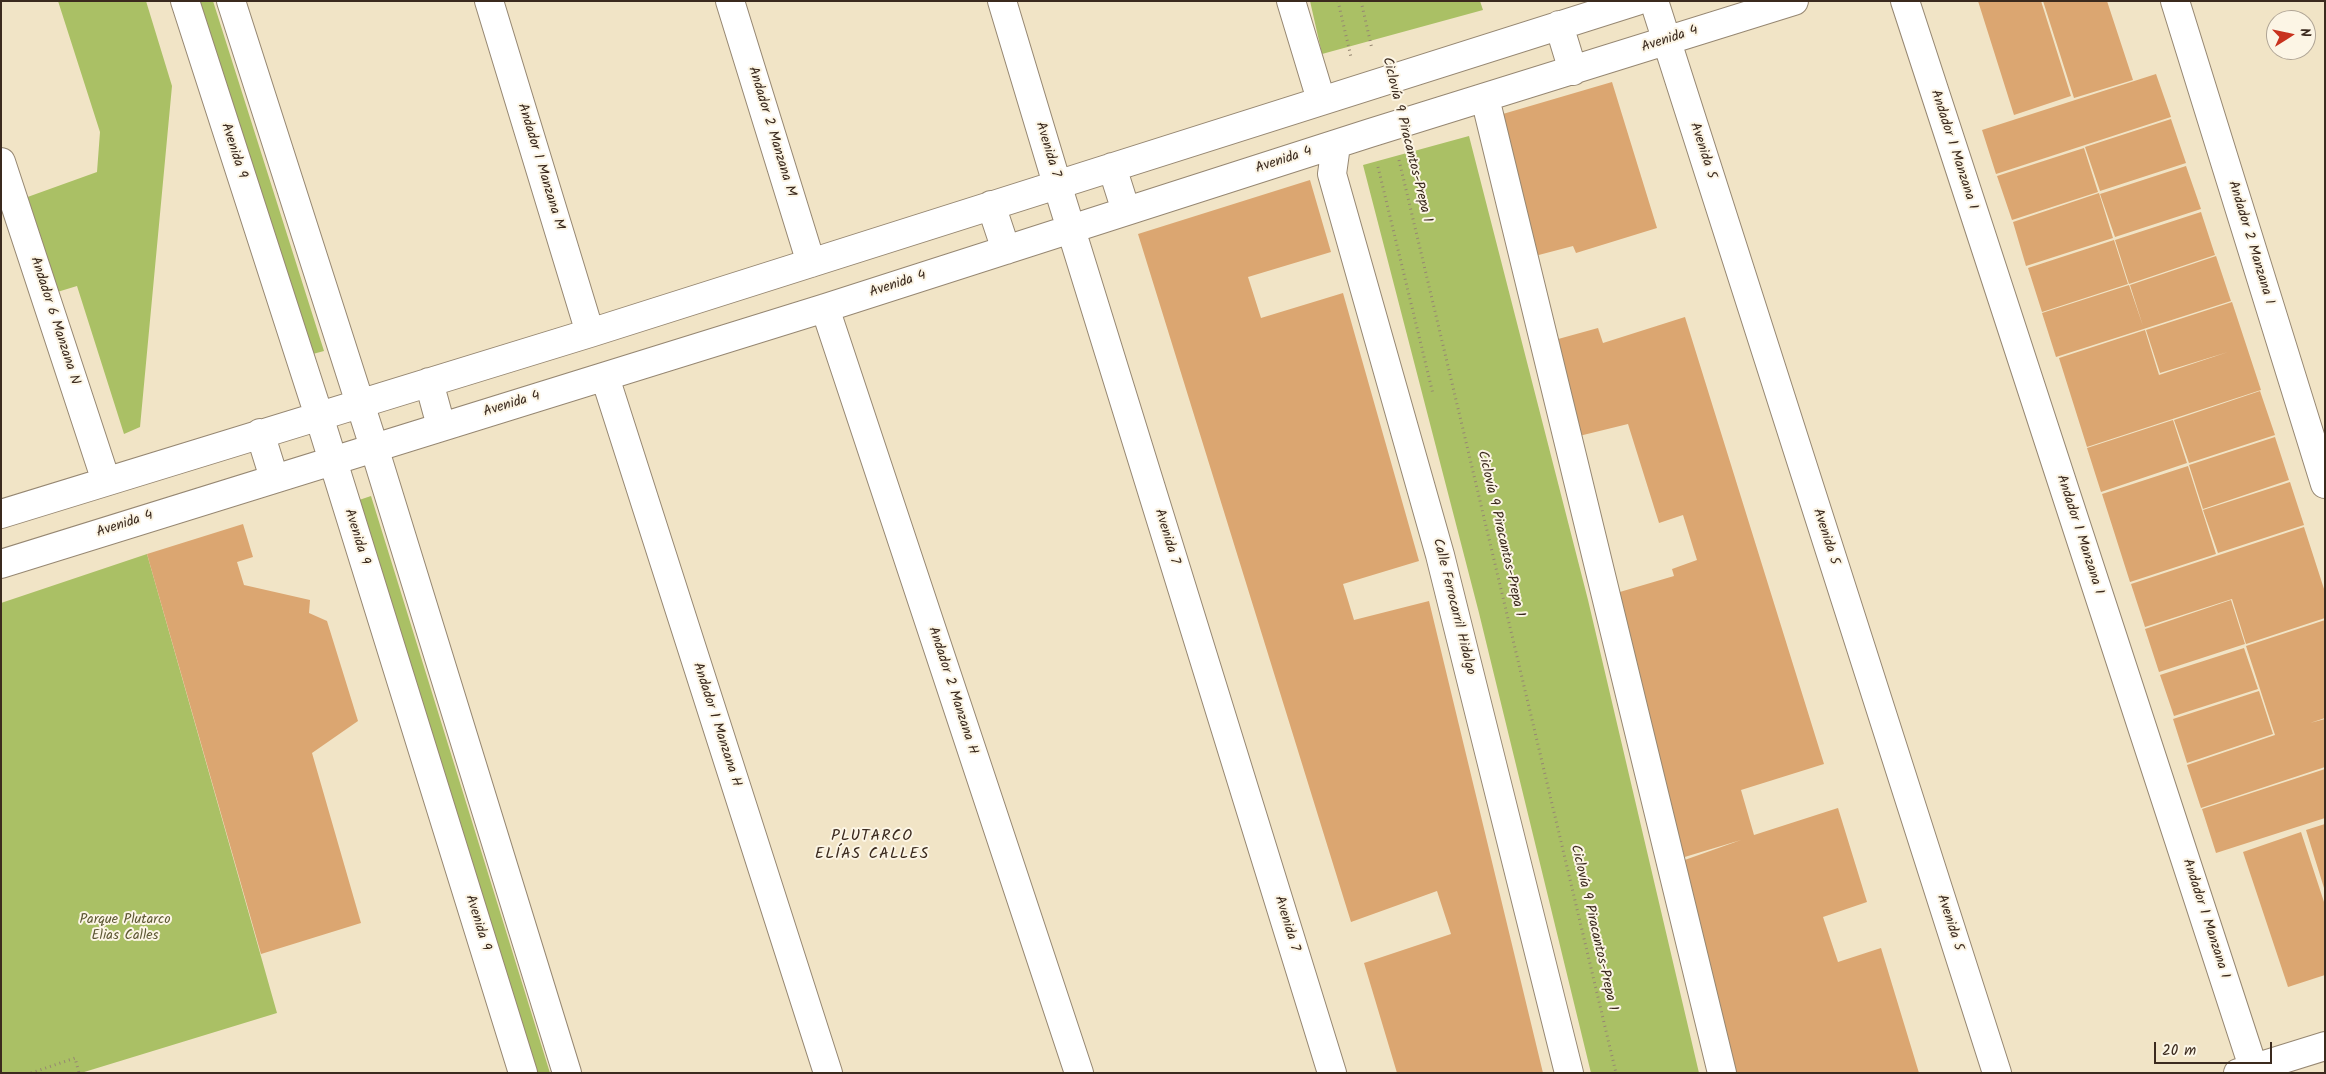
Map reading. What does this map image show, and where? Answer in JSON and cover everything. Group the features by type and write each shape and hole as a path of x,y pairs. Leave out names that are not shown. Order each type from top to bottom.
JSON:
{"street":[{"name":"Avenida 9","path":"185,1 319,416 523,1073"},
{"path":"231,1 374,447 567,1073"},
{"name":"Andador 1 Manzana M","path":"489,1 590,333"},
{"name":"Andador 2 Manzana M","path":"730,1 811,264"},
{"name":"Avenida 7","path":"1002,1 1070,228 1332,1073"},
{"path":"1291,1 1321,100"},
{"path":"1,514 811,264 991,205 1637,1"},
{"name":"Avenida 5","path":"1654,1 1996,1073"},
{"name":"Avenida 4","path":"1,564 825,308 1070,228 1794,1"},
{"name":"Andador 1 Manzana I","path":"1905,1 2249,1071"},
{"name":"Andador 2 Manzana I","path":"2175,1 2325,484"},
{"path":"1560,25 1573,71"},
{"path":"1478,101 1722,1073"},
{"name":"Calle Ferrocarril Hidalgo","path":"1336,145 1332,174 1440,555 1569,1073"},
{"name":"Andador 6 Manzana N","path":"1,162 106,481"},
{"path":"1112,167 1126,211"},
{"path":"991,205 1006,250"},
{"name":"Andador 2 Manzana H","path":"825,308 1079,1073"},
{"name":"Andador 1 Manzana H","path":"605,377 828,1073"},
{"path":"429,382 441,426"},
{"path":"260,434 274,478"},
{"path":"2249,1071 2325,1046"}],"path":[{"name":"Ciclovía 9 Piracantos-Prepa 1","path":"1361,1 1392,78"},
{"name":"Ciclovía 9 Piracantos-Prepa 1","path":"1401,124 1616,1073"},
{"path":"31,1073 75,1058 79,1073"}],"green space":[{"path":"58,1 146,1 172,86 140,427 124,434 77,286 54,293 22,199 97,172 100,132"},
{"path":"197,1 213,1 324,351 309,355"},
{"path":"1310,1 1480,1 1483,10 1322,54"},
{"path":"1469,136 1588,600 1699,1073 1591,1073 1479,613 1363,165"},
{"path":"371,496 550,1073 533,1073 356,501"},
{"name":"Parque Plutarco Elias Calles","path":"147,554 277,1013 81,1073 1,1073 1,603"}],"building":[{"path":"1978,1 2041,1 2071,96 2014,115"},
{"path":"2043,1 2107,1 2133,80 2074,98"},
{"path":"2156,74 2171,117 1996,174 1982,130"},
{"path":"1612,82 1657,228 1576,253 1573,246 1531,257 1496,116"},
{"path":"2171,119 2186,163 2100,191 2085,147"},
{"path":"2084,148 2098,192 2012,220 1997,176"},
{"path":"2186,166 2201,209 2115,237 2100,194"},
{"path":"1310,180 1331,252 1248,277 1261,318 1343,293 1419,561 1343,584 1354,620 1429,601 1543,1073 1397,1073 1364,963 1451,934 1437,891 1351,922 1138,234"},
{"path":"2099,193 2113,238 2026,266 2013,222"},
{"path":"2201,212 2215,255 2129,284 2115,240"},
{"path":"2114,240 2128,284 2042,312 2028,268"},
{"path":"2216,256 2231,301 2056,357 2042,313 2129,285 2143,326 2130,285"},
{"path":"2232,302 2261,390 2087,447 2059,358 2145,330 2159,375 2228,352 2160,373 2146,330"},
{"path":"1685,317 1824,764 1741,790 1754,835 1838,808 1867,902 1823,917 1838,962 1881,948 1919,1073 1731,1073 1679,862 1741,840 1678,859 1613,594 1674,576 1672,569 1697,560 1683,515 1659,523 1628,424 1575,437 1551,341 1598,328 1603,343"},
{"path":"2260,391 2275,435 2189,463 2174,420"},
{"path":"2173,420 2187,463 2101,492 2087,448"},
{"path":"2275,437 2289,480 2203,509 2189,465"},
{"path":"2188,466 2216,554 2130,582 2102,494"},
{"path":"2290,482 2304,525 2218,553 2203,510"},
{"path":"243,524 253,557 237,562 244,585 310,600 309,613 327,621 358,721 312,753 361,923 261,954 147,554"},
{"path":"2304,527 2325,592 2325,618 2246,644 2232,599 2145,627 2131,584"},
{"path":"2231,600 2245,644 2159,672 2145,629"},
{"path":"2325,620 2325,718 2310,723 2325,719 2325,767 2201,808 2187,765 2275,735 2246,646"},
{"path":"2244,648 2258,689 2174,716 2160,675"},
{"path":"2259,691 2273,734 2187,763 2173,719"},
{"path":"2325,769 2325,818 2216,853 2202,809"},
{"path":"2325,824 2325,888 2324,888 2306,830"},
{"path":"2301,832 2325,905 2325,975 2288,987 2243,852"}],"district":[{"name":"PLUTARCO ELÍAS CALLES","path":"872,846"}]}
